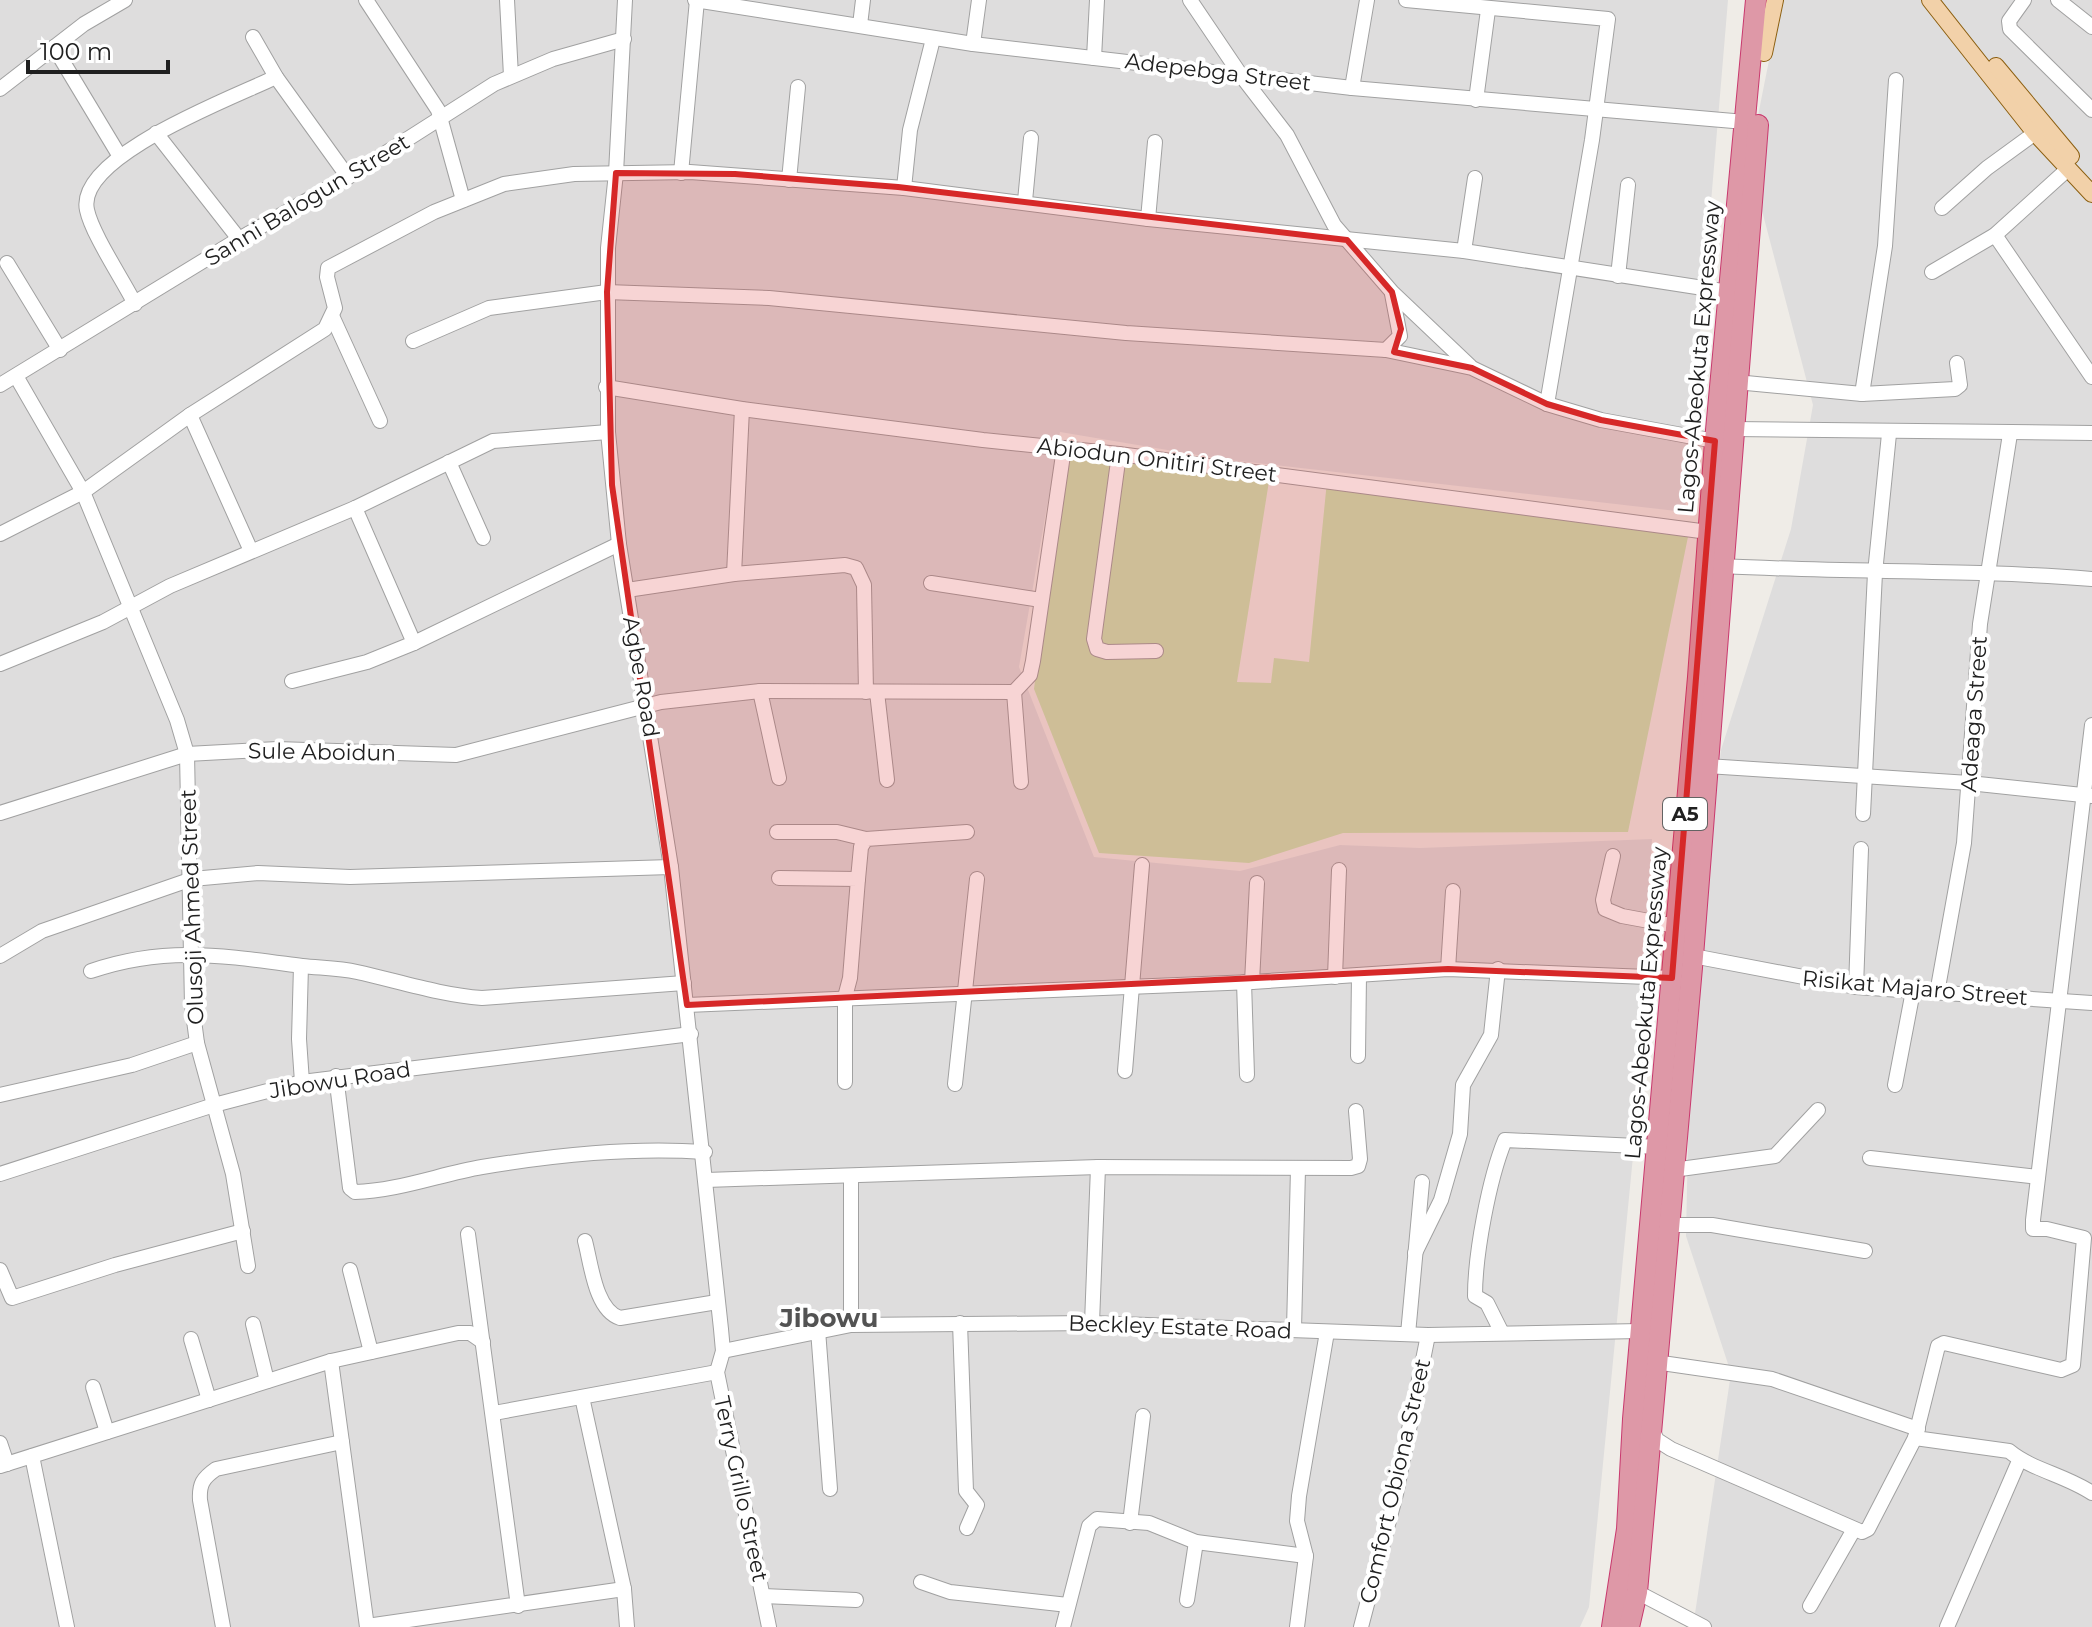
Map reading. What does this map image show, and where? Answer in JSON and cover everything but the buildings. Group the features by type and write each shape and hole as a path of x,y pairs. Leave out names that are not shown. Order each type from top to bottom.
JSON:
{"highway":[{"name":"Lagos-Abeokuta Expressway","path":"1612,1627 1641,1422 1655,1362 1693,956 1724,566 1758,53 1754,0"},
{"name":"Lagos-Abeokuta Expressway","path":"1629,1627 1637,1592 1640,1331 1659,1147 1715,441 1745,122 1772,0"}],"main road":[{"path":"1930,0 2035,133 2092,194"},
{"path":"1942,0 2092,182"}],"street":[{"path":"3,81 125,0"},
{"path":"366,0 442,120 463,200"},
{"path":"507,0 511,76"},
{"name":"Agbe Road","path":"625,0 607,292 608,432 619,544 671,867 705,1152 723,1351"},
{"path":"681,173 696,0"},
{"name":"Adepebga Street","path":"696,0 746,4 973,44 1352,88 1594,112 1745,122"},
{"path":"860,25 863,0"},
{"path":"973,44 979,0"},
{"path":"1094,58 1097,0"},
{"path":"1190,0 1240,74 1287,135 1334,225 1392,292 1472,368"},
{"path":"1352,88 1367,0"},
{"path":"1406,0 1608,19 1547,404"},
{"path":"2024,0 2009,21 2010,29 2092,110"},
{"path":"2058,0 2092,27"},
{"path":"1476,100 1488,10"},
{"path":"253,37 276,77 348,177"},
{"name":"Sanni Balogun Street","path":"0,385 511,76 553,59 624,39"},
{"path":"904,188 910,130 933,39"},
{"path":"54,47 119,155"},
{"path":"135,304 87,212 89,189 119,155 156,133 276,77"},
{"path":"1862,394 1885,246 1896,80"},
{"path":"789,180 798,87"},
{"path":"156,133 239,239"},
{"path":"1942,208 1987,168 2035,133"},
{"path":"1025,201 1031,138"},
{"path":"1148,219 1155,142"},
{"path":"1932,272 1995,235 2024,213 2069,168"},
{"path":"0,534 83,492 190,415 325,329 333,318 335,308 327,277 328,268 463,200 504,184 574,174 681,173 904,188 1148,219 1464,251 1568,270 1729,292"},
{"path":"1464,251 1475,178"},
{"path":"1618,276 1628,185"},
{"path":"1995,235 2092,377"},
{"path":"7,263 60,350"},
{"path":"413,341 489,308 607,292 769,298 1126,333 1386,350 1472,368 1547,404 1663,434 1715,441"},
{"path":"1386,350 1400,336 1392,292"},
{"path":"333,318 380,421"},
{"path":"1736,382 1862,394 1955,389 1960,385 1957,363"},
{"name":"Olusoji Ahmed Street","path":"16,376 83,492 177,720 187,754 192,879 190,954 197,1043 243,1231 248,1266"},
{"name":"Abiodun Onitiri Street","path":"606,387 742,409 1119,454 1708,532"},
{"path":"734,574 742,409"},
{"path":"190,415 251,551"},
{"path":"1733,429 1889,434 2092,433"},
{"path":"0,664 91,627 251,551 355,508 503,439 608,432"},
{"path":"1863,814 1875,573 1889,434"},
{"name":"Adeaga Street","path":"1937,993 1964,843 1980,624 2010,434"},
{"path":"1021,782 1014,692 1030,675 1064,448"},
{"path":"1119,454 1094,639 1097,649 1107,652 1156,651"},
{"path":"449,462 483,538"},
{"path":"355,508 414,643"},
{"path":"292,681 367,662 414,643 619,544"},
{"path":"627,590 734,574 845,565 856,568 864,585 872,692 887,780"},
{"path":"1724,566 1875,573 1990,571 2092,579"},
{"path":"931,583 1041,600"},
{"path":"760,691 779,778"},
{"name":"Sule Aboidun","path":"0,813 187,754 277,749 456,755 646,705 760,691 1014,692"},
{"path":"1641,1422 1657,1440 1671,1449 1853,1531 1868,1529 1916,1433 1938,1346 1944,1343 2061,1370 2073,1365 2084,1238 2047,1229 2033,1229 2092,725"},
{"path":"1707,766 1969,783 2086,796"},
{"path":"777,832 837,832 866,839 967,832"},
{"path":"845,1082 845,997 850,978 861,847 866,839"},
{"path":"1856,987 1861,849"},
{"path":"1613,856 1603,900 1605,909 1611,914 1676,926"},
{"path":"1125,1071 1142,865"},
{"path":"0,956 42,931 192,879 258,873 350,877 671,867"},
{"path":"1335,977 1339,870"},
{"path":"779,878 858,879"},
{"path":"955,1084 977,879"},
{"path":"1247,1075 1248,982 1257,883"},
{"path":"1448,969 1453,891"},
{"path":"91,971 157,954 256,957 301,966 352,971 458,997 482,998 684,983"},
{"name":"Risikat Majaro Street","path":"1693,956 1856,987 2092,1003"},
{"path":"301,966 299,1039 302,1082"},
{"path":"687,1005 966,991 1248,982 1448,969 1672,978"},
{"path":"1415,1253 1441,1200 1460,1134 1463,1085 1491,1035 1498,969"},
{"path":"1358,1056 1359,975"},
{"path":"1895,1085 1913,991"},
{"name":"Jibowu Road","path":"0,1174 214,1105 302,1082 691,1034"},
{"path":"0,1095 132,1065 197,1043"},
{"path":"336,1076 350,1188 355,1192 482,1167 604,1151 646,1148 705,1152"},
{"path":"1673,1170 1775,1156 1818,1110"},
{"path":"706,1180 1098,1167 1298,1169 1358,1166 1356,1111"},
{"path":"1502,1333 1487,1303 1475,1296 1475,1288 1491,1190 1505,1140 1659,1147"},
{"path":"1870,1158 2038,1177"},
{"path":"1092,1323 1098,1167"},
{"path":"1294,1329 1298,1169"},
{"path":"851,1176 851,1325"},
{"path":"1408,1334 1422,1182"},
{"path":"1668,1225 1725,1227 1865,1251"},
{"path":"0,1270 12,1298 115,1265 243,1231"},
{"path":"468,1234 518,1606"},
{"path":"585,1241 602,1301 613,1316 620,1318 717,1302"},
{"path":"350,1270 371,1352"},
{"path":"960,1323 966,1491 977,1505 967,1528"},
{"name":"Beckley Estate Road","path":"723,1351 851,1325 1092,1323 1428,1335 1640,1331"},
{"path":"253,1324 267,1381"},
{"path":"818,1330 830,1489"},
{"path":"1297,1627 1306,1556 1299,1539 1297,1510 1327,1332"},
{"path":"0,1443 4,1465 331,1361 458,1333 470,1333 483,1342"},
{"name":"Comfort Obiona Street","path":"1361,1627 1396,1494 1428,1335"},
{"path":"191,1339 209,1400"},
{"name":"Terry Grillo Street","path":"723,1351 717,1372 769,1627"},
{"path":"331,1361 367,1627 624,1589"},
{"path":"1655,1362 1772,1379 1916,1433 1998,1447 2009,1451 2019,1461 2078,1483 2092,1493"},
{"path":"494,1413 717,1372"},
{"path":"93,1387 107,1432"},
{"path":"582,1397 624,1589 627,1627"},
{"path":"1130,1523 1143,1416"},
{"path":"223,1627 200,1500 199,1487 205,1477 216,1469 342,1442"},
{"path":"32,1456 67,1627"},
{"path":"1947,1627 2019,1461"},
{"path":"1063,1627 1091,1521 1149,1523 1196,1542 1306,1556"},
{"path":"1810,1606 1853,1531"},
{"path":"1187,1600 1196,1542"},
{"path":"921,1582 950,1592 1068,1605"},
{"path":"1637,1592 1704,1627"},
{"path":"763,1596 856,1600"}],"highlighted area":[{"path":"616,173 735,174 898,187 1347,240 1392,292 1401,329 1394,352 1472,368 1547,404 1601,420 1715,441 1672,978 1448,969 687,1005 612,485 607,292"}],"shaded area":[{"path":"0,0 1728,0 1685,512 1221,459 1060,432 1019,667 1094,857 1240,871 1340,845 1420,848 1652,839 1643,1054 1589,1607 1580,1627 0,1627"},
{"path":"1781,0 2092,0 2092,1627 1693,1627 1731,1373 1686,1236 1691,997 1721,750 1791,529 1813,405 1749,161"}],"green space":[{"path":"1063,452 1270,475 1237,682 1271,683 1274,658 1309,662 1327,481 1691,522 1628,832 1343,833 1249,863 1099,853 1034,689"}],"district":[{"name":"Jibowu","path":"829,1318"}]}
